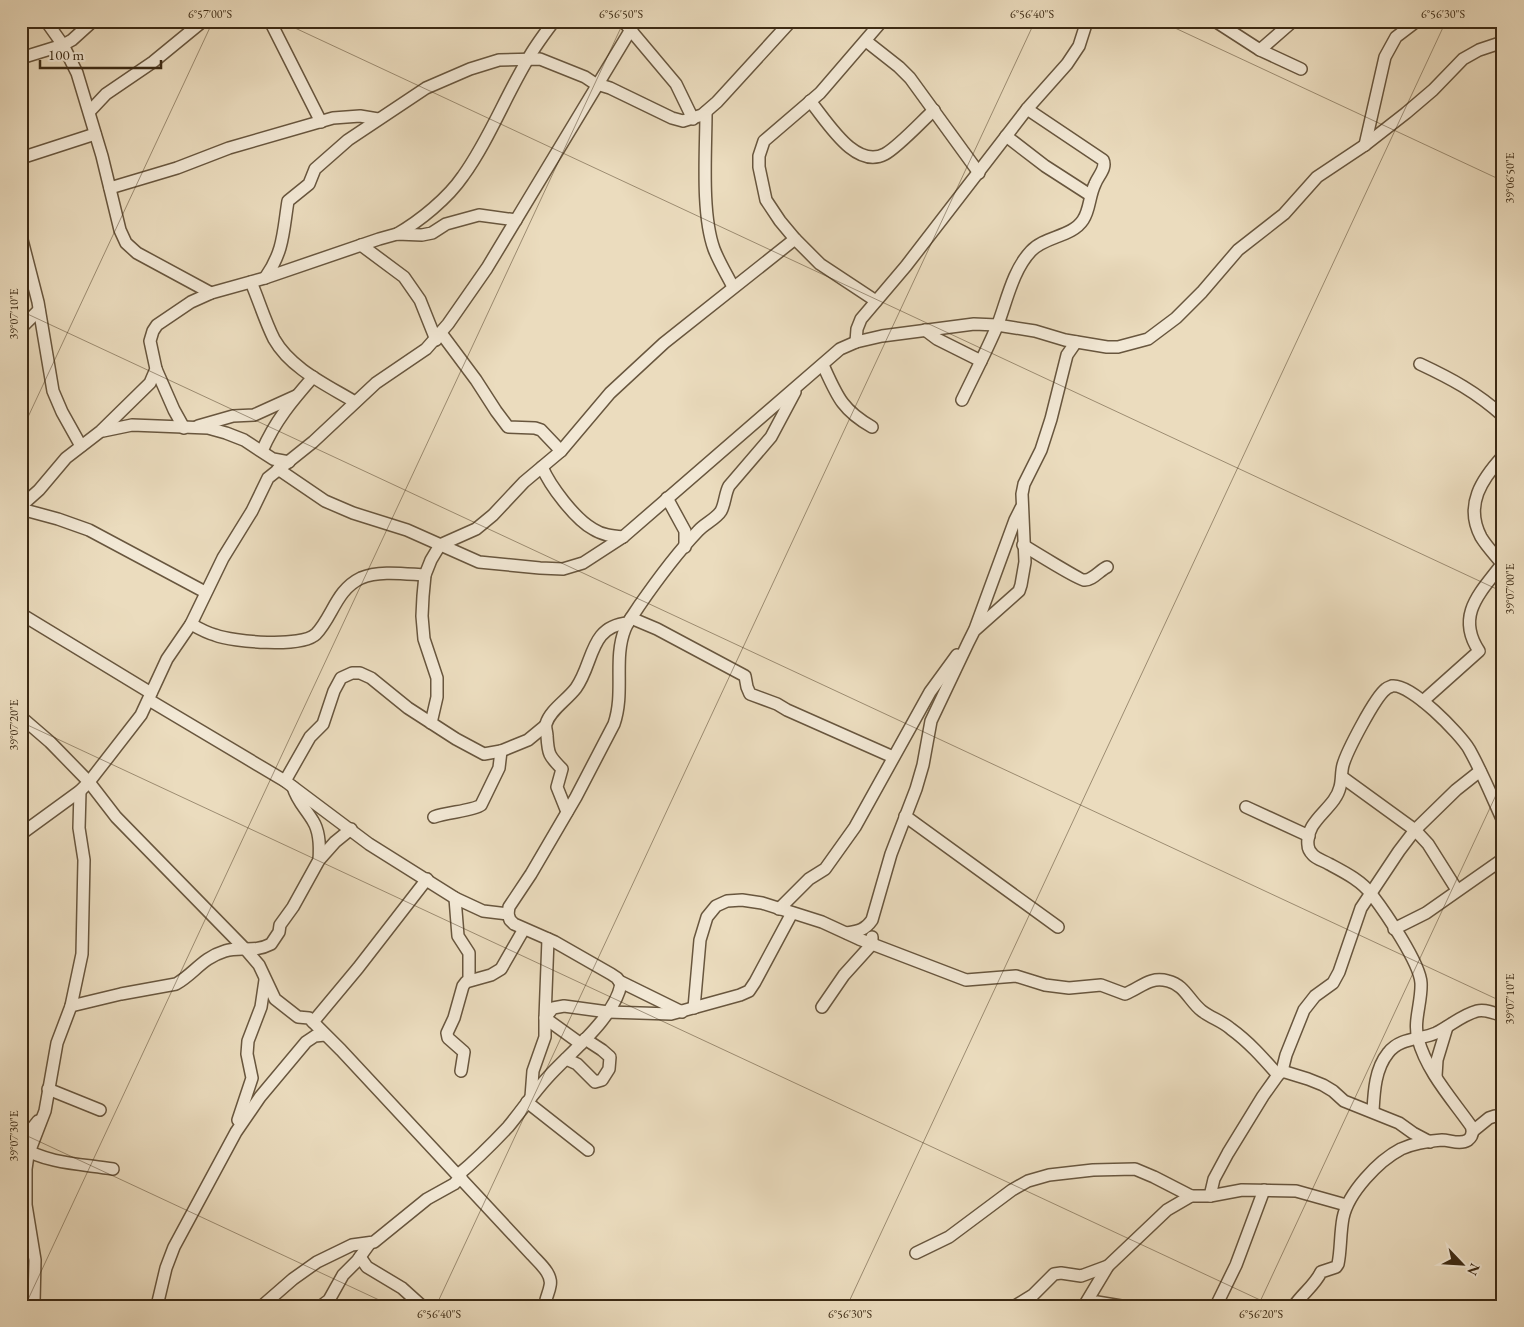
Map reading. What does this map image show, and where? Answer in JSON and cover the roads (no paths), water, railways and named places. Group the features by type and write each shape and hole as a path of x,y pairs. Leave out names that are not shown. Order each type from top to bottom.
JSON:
{"street":[{"path":"46,21 63,45 77,74 90,111 120,230 126,243 137,252 211,293"},
{"path":"21,58 63,45 72,40 94,21"},
{"path":"90,111 106,94 154,62 203,21"},
{"path":"270,21 321,122"},
{"path":"189,428 174,410 156,369 150,341 157,325 191,302 211,293 265,278 397,234 414,224 462,177 485,139 528,59 554,21"},
{"path":"265,278 274,265 284,235 288,201 309,184 315,169 348,140 426,88 470,69 499,60 540,59 585,77 597,85 610,88 672,118 683,121 694,119 706,112 791,21"},
{"path":"876,301 820,264 780,221 766,200 759,168 759,156 764,141 820,93 882,21"},
{"path":"856,342 857,329 861,319 906,266 934,227 1027,109 1067,64 1079,46 1087,21"},
{"path":"1215,21 1260,50 1301,69"},
{"path":"1260,50 1293,21"},
{"path":"1364,145 1378,79 1385,57 1396,37 1416,21"},
{"path":"21,834 80,791 141,715 167,659 191,624 205,592 252,511 268,478 376,383 426,349 438,336 486,268 516,220 597,85 630,24 676,84 694,119"},
{"path":"866,41 900,67 910,78 979,172"},
{"path":"278,469 325,501 353,513 407,530 479,562 563,569 583,563 623,537 840,349 856,342 882,336 974,324 997,325 1035,331 1070,341 1107,347 1118,347 1148,339 1160,332 1202,292 1238,250 1284,214 1317,178 1364,145 1433,90 1463,59 1480,50 1503,42"},
{"path":"810,101 846,145 862,156 875,158 887,153 934,110"},
{"path":"962,400 997,325 1016,274 1031,251 1045,240 1080,225 1087,212 1090,195 1104,168 1103,160 1027,109"},
{"path":"706,112 706,204 709,228 714,249 733,287"},
{"path":"110,188 177,168 229,148 334,118 360,116 378,119"},
{"path":"21,158 95,134"},
{"path":"1006,136 1045,166 1090,195"},
{"path":"397,234 422,235 432,233 446,224 479,215 516,220"},
{"path":"21,236 44,334 53,391 62,412 81,446"},
{"path":"431,723 437,697 437,678 424,639 422,616 426,575 431,560 440,545 476,529 493,515 514,492 561,451 610,393 664,343 795,239"},
{"path":"361,245 404,278 420,300 438,336 476,380 508,427 541,430 561,451"},
{"path":"251,282 274,339 287,356 313,377 355,402"},
{"path":"39,310 23,326 44,334"},
{"path":"925,330 937,339 981,361"},
{"path":"974,631 1019,590 1024,576 1022,507 1024,484 1041,450 1070,341"},
{"path":"1420,364 1455,380 1485,400 1503,416"},
{"path":"823,365 840,401 848,411 872,427"},
{"path":"156,369 150,383 101,431 66,458 21,508 89,530 205,592"},
{"path":"262,451 272,429 296,396 313,377"},
{"path":"682,1012 619,981 612,974 548,939 514,924 508,914 509,907 531,874 567,812 614,724 620,696 621,647 625,629 652,588 702,526 720,512 729,486 771,437 796,388"},
{"path":"189,428 233,416 254,415 296,396"},
{"path":"101,431 132,425 208,428 244,440 273,459 288,462"},
{"path":"1423,701 1479,650 1469,632 1472,606 1477,596 1502,564 1481,535 1474,513 1476,495 1489,471 1503,456"},
{"path":"542,467 548,482 586,524 605,535 623,537"},
{"path":"667,498 685,531 685,547"},
{"path":"847,932 861,931 867,928 872,920 892,854 923,765 931,721 974,631 1015,520 1022,507"},
{"path":"1023,545 1078,579 1091,578 1107,567"},
{"path":"191,624 215,636 247,642 297,641 310,638 316,634 336,600 347,588 361,578 374,574 426,575"},
{"path":"21,614 289,784 369,844 455,898 484,911 508,914"},
{"path":"567,812 557,787 562,769 548,753 546,726 548,719 576,688 599,637 613,626 630,621 656,630 745,676 746,687 750,694 777,704 786,710 893,757"},
{"path":"779,909 809,879 825,869 855,827 930,692 968,642"},
{"path":"289,784 310,737 323,724 334,690 341,678 352,672 371,678 408,708 480,752 488,754 501,751 528,740 546,726"},
{"path":"1473,1130 1436,1077 1423,1054 1418,1038 1417,1022 1422,999 1421,980 1412,957 1371,893 1358,881 1314,856 1308,848 1309,836 1316,821 1337,796 1343,764 1351,747 1376,702 1385,689 1392,686 1399,686 1423,701 1451,727 1469,748 1503,821"},
{"path":"21,717 50,742 89,782 116,816 247,950 259,965 275,999 286,1010 299,1018 306,1017 325,1035 460,1176 545,1270 550,1278 551,1285 545,1306"},
{"path":"434,817 454,811 477,809 497,774 501,751"},
{"path":"1210,1196 1214,1179 1228,1153 1263,1096 1280,1073 1304,1010 1316,996 1333,983 1339,972 1362,908 1371,893 1398,851 1415,830 1456,790 1480,771"},
{"path":"1342,777 1415,830 1428,844 1457,890"},
{"path":"289,784 298,802 314,823 320,845 319,860"},
{"path":"36,1306 34,1302 35,1260 24,1192 26,1149 45,1111 57,1043 71,1006 82,954 84,860 79,828 80,791"},
{"path":"1246,807 1309,836"},
{"path":"905,816 1058,927"},
{"path":"71,1006 176,984 213,956 226,951 247,950 271,944 279,932 280,924 293,906 319,860 335,842 351,829"},
{"path":"1394,929 1426,913 1503,859"},
{"path":"312,1022 358,968 427,879"},
{"path":"455,898 458,936 469,954 469,980"},
{"path":"694,1008 700,940 706,917 716,906 727,901 742,900 762,903 822,922 872,944 966,980 1016,976 1069,988 1101,985 1125,994 1144,982 1167,980 1176,984 1187,993 1200,1010 1223,1022 1249,1043 1280,1073 1308,1079 1322,1085 1333,1091 1344,1101 1399,1123 1430,1142"},
{"path":"545,1018 550,1010 558,1006 608,1012 657,1014 682,1012 749,991 792,913"},
{"path":"822,1007 844,976 872,944 872,920"},
{"path":"461,1071 464,1052 448,1038 447,1033 454,1018 463,986 469,980 491,975 502,969 524,929"},
{"path":"529,1100 533,1071 545,1037 548,939"},
{"path":"236,1132 252,1078 247,1046 261,1007 265,980"},
{"path":"262,1306 272,1301 293,1278 317,1262 352,1245 370,1243 384,1235 427,1199 454,1184 608,1012 621,984 619,981"},
{"path":"616,997 629,990 640,991"},
{"path":"1372,1111 1374,1088 1380,1067 1388,1053 1395,1046 1430,1035 1479,1010 1503,1016"},
{"path":"545,1018 583,1042 608,1054 611,1062 602,1080 595,1082 576,1064 566,1059"},
{"path":"1436,1077 1437,1060 1447,1027"},
{"path":"157,1306 172,1252 236,1132 260,1097 306,1042 315,1036 325,1035"},
{"path":"48,1089 100,1110"},
{"path":"529,1100 588,1150"},
{"path":"21,1136 30,1130 45,1111"},
{"path":"1294,1306 1317,1280 1321,1272 1336,1267 1338,1264 1346,1205 1368,1176 1384,1160 1414,1143 1443,1140 1461,1142 1468,1140 1473,1130 1489,1118 1496,1116 1503,1119"},
{"path":"26,1149 71,1163 113,1170"},
{"path":"916,1253 949,1237 1012,1190 1028,1181 1049,1175 1093,1170 1135,1170 1154,1176 1191,1196 1210,1196 1242,1190 1296,1191 1346,1205"},
{"path":"1216,1306 1236,1266 1264,1190"},
{"path":"1084,1305 1108,1266 1167,1210 1191,1196"},
{"path":"322,1306 333,1294 343,1274 360,1257 370,1243"},
{"path":"360,1257 367,1267 402,1288 422,1306"},
{"path":"1015,1306 1033,1294 1054,1274 1061,1273 1081,1276 1108,1266"},
{"path":"1084,1305 1098,1302 1121,1306"}]}
